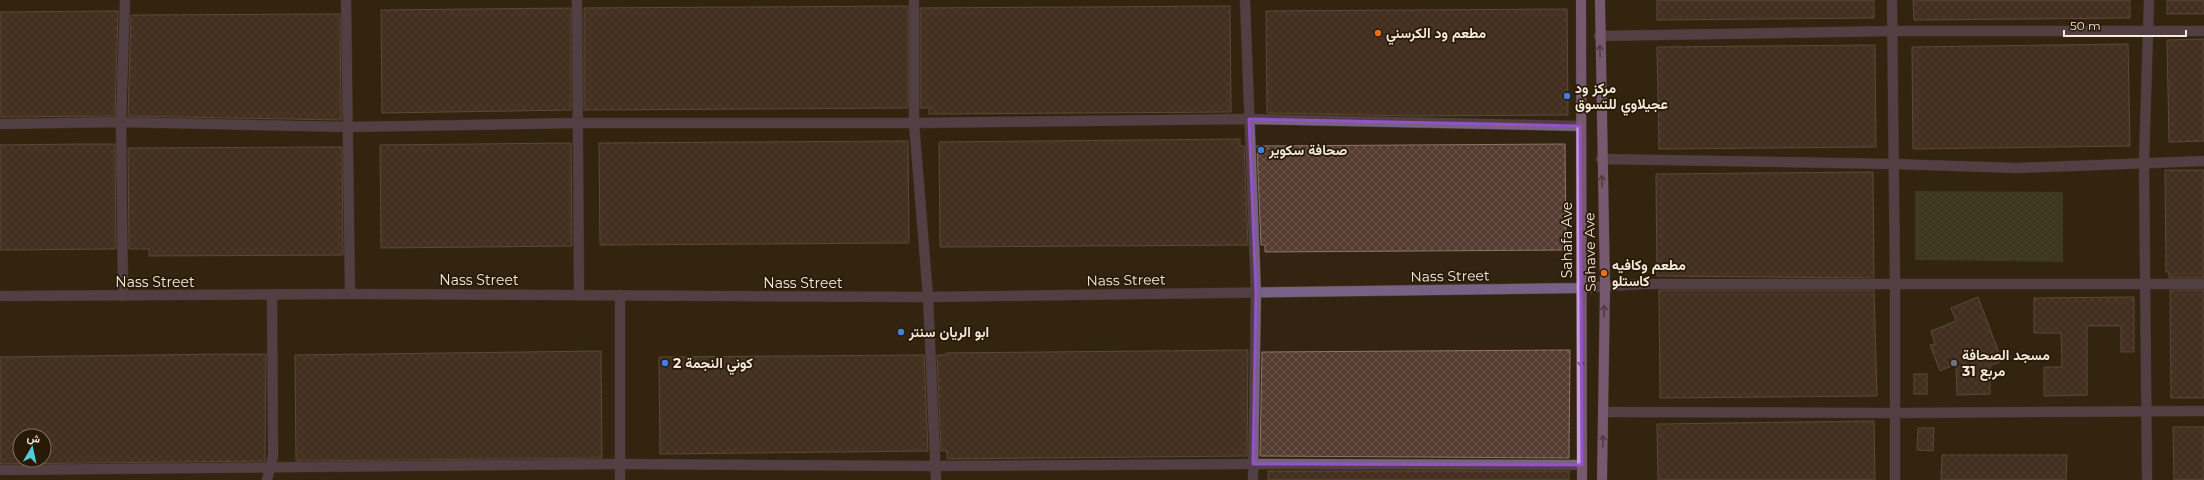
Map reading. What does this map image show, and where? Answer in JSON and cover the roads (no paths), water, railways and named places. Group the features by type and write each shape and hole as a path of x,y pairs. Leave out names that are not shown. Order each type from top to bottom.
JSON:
{"main road":[{"name":"Sahafa Ave","path":"1581,0 1580,126 1582,480"},
{"name":"Sahave Ave","path":"1600,0 1601,160 1605,287 1602,480"}],"street":[{"path":"123,296 121,122 125,0"},
{"path":"346,0 350,294"},
{"path":"577,0 579,294"},
{"path":"914,0 914,123 928,297 936,480"},
{"path":"1245,0 1256,293 1253,480"},
{"path":"1892,0 1893,164 1896,285 1895,480"},
{"path":"2148,480 2144,162 2149,0"},
{"path":"1600,36 1892,31 2204,31"},
{"path":"0,124 121,122 348,126 578,122 914,123 1249,119 1580,126"},
{"path":"1601,160 1893,164 2017,168 2144,162 2204,161"},
{"name":"Nass Street","path":"0,296 579,294 928,297 1582,288 1643,284 2204,284"},
{"path":"267,480 273,456 272,295"},
{"path":"620,295 620,480"},
{"path":"1603,412 1896,413 2148,412 2204,410"},
{"path":"0,470 620,464 936,466 1253,464 1582,465"}],"place":[{"name":"مطعم ود الكرسني","path":"1378,33"},
{"name":"مركز ود عجيلاوي للتسوق","path":"1567,96"},
{"name":"صحافة سكوير","path":"1261,150"},
{"name":"مطعم وكافيه كاستلو","path":"1604,273"},
{"name":"ابو الريان سنتر","path":"901,332"},
{"name":"كوني النجمة 2","path":"665,363"},
{"name":"مسجد الصحافة مربع 31","path":"1954,363"}]}
